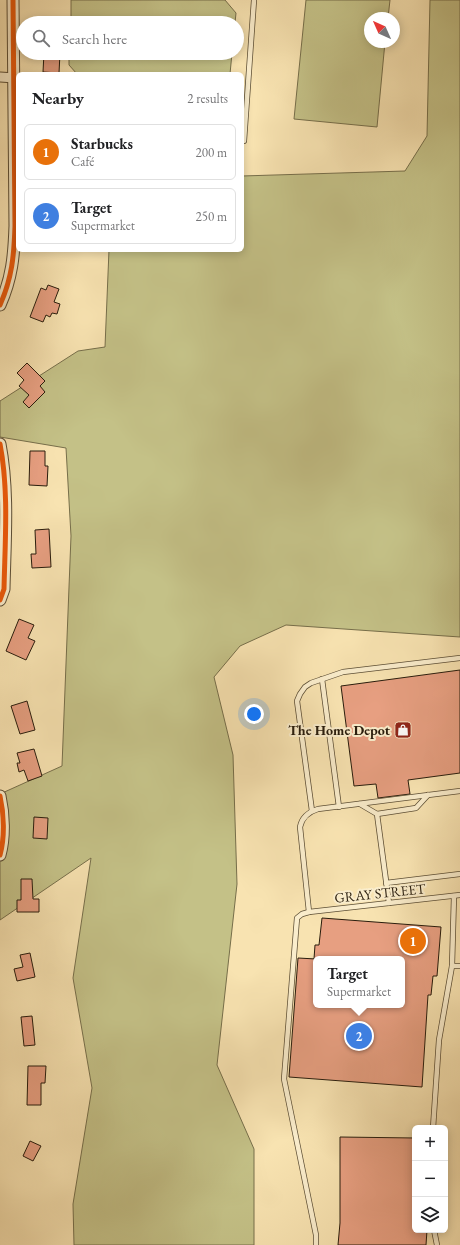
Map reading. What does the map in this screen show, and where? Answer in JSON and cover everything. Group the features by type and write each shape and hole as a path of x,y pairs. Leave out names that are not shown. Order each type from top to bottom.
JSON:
{"street":[{"path":"0,305 11,276 14,250 15,78 13,0"},
{"path":"0,77 15,78"},
{"path":"0,444 6,515 4,589 0,600"},
{"path":"0,796 3,821 3,838 0,854"}],"lane":[{"path":"244,141 254,0"},
{"path":"312,811 297,701 305,687 311,683 343,672 460,658"},
{"path":"322,679 339,807"},
{"path":"309,912 300,827 303,818 312,811 460,791"},
{"path":"360,804 377,814 416,808 428,795"},
{"path":"377,814 389,903"},
{"path":"386,883 460,874"},
{"name":"GRAY STREET","path":"316,1245 316,1235 284,1079 297,918 302,914 309,912 460,895"},
{"path":"433,1125 439,1040 452,966 454,896"},
{"path":"452,966 460,966"},
{"path":"434,1233 436,1245"}],"shaded area":[{"path":"71,0 225,0 236,13 236,16 71,16"},
{"path":"306,0 390,0 389,12 364,12 364,48 384,48 377,127 294,119"},
{"path":"430,0 460,0 460,637 286,625 240,646 214,677 233,755 237,884 217,1065 254,1149 254,1245 74,1245 73,1204 92,1088 73,978 91,858 0,920 0,794 62,766 71,536 66,448 0,437 0,401 78,351 105,347 109,252 244,252 244,176 405,171 427,136"},
{"path":"69,60 231,60 230,72 75,72 69,65"}],"building":[{"path":"44,60 60,60 59,72 43,72"},
{"path":"48,285 59,289 54,302 60,304 57,314 52,313 50,317 46,315 43,322 30,317 41,288 46,290"},
{"path":"27,363 45,381 40,386 45,392 29,408 23,402 29,395 19,386 24,380 17,373"},
{"path":"30,451 45,451 45,466 48,466 47,486 29,485"},
{"path":"49,529 51,567 32,568 31,554 36,554 35,530"},
{"path":"19,619 34,625 28,638 35,641 26,660 6,651"},
{"name":"The Home Depot","path":"460,670 460,773 408,780 410,794 378,798 376,784 354,786 341,686"},
{"path":"27,701 35,730 20,734 11,706"},
{"path":"34,749 42,776 28,781 24,770 19,772 17,763 20,763 17,753"},
{"path":"34,817 48,818 47,839 33,838"},
{"path":"21,879 32,879 33,899 39,899 39,912 17,912 17,900 21,900"},
{"path":"322,918 441,927 437,976 433,976 431,995 428,995 422,1087 289,1077 298,958 313,959 313,1008 405,1008 405,956 314,956 315,945 319,945"},
{"path":"30,953 35,977 17,981 14,969 23,967 20,955"},
{"path":"32,1016 35,1045 24,1046 21,1017"},
{"path":"28,1066 46,1066 45,1083 41,1083 41,1105 27,1105"},
{"path":"340,1137 412,1138 412,1233 427,1233 426,1245 338,1245 340,1223"},
{"path":"30,1141 41,1146 33,1161 23,1156"}],"cycle path":[{"path":"0,305 10,276 15,237 13,0"},
{"path":"0,444 5,480 6,516 4,589 0,600"},
{"path":"0,796 3,826 3,841 0,855"}],"place":[{"name":"The Home Depot","path":"403,730"},
{"name":"Starbucks","path":"413,941"},
{"name":"Target","path":"359,1036"}]}
